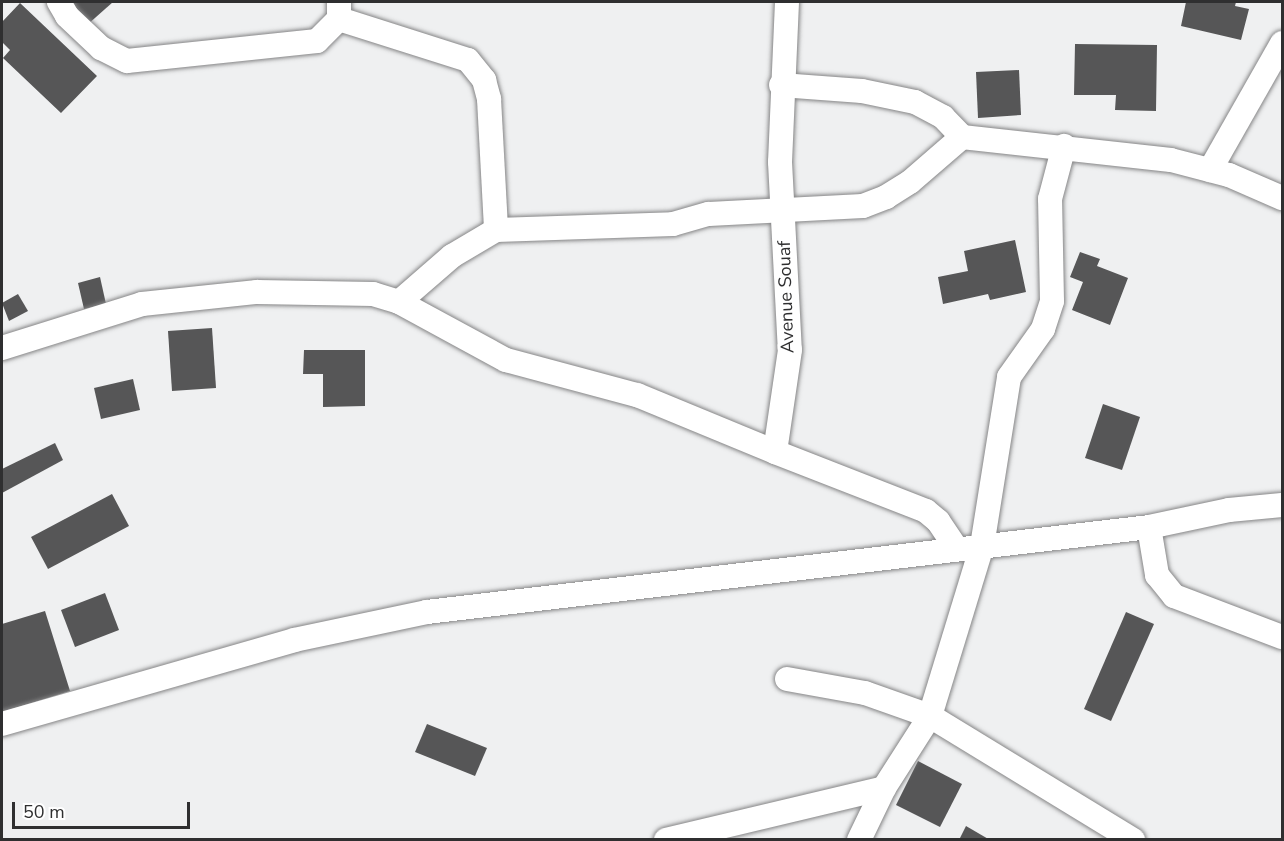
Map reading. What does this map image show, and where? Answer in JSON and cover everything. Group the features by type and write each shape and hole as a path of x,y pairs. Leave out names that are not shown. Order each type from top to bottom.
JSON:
{"street":[{"path":"59,2 67,16 101,48 127,61 316,40 339,10 468,60 484,80 489,99 496,230"},
{"name":"Avenue Souaf","path":"775,452 790,350 782,212 781,85 787,2"},
{"path":"1210,170 1282,43"},
{"path":"781,85 862,91 915,102 944,117 962,137 1064,146 1172,160 1210,170 1282,198"},
{"path":"399,302 452,256 496,230 673,224 709,214 863,206 886,197 940,159 962,137"},
{"path":"859,840 884,788 930,716 982,546 1009,377 1043,330 1052,301 1050,199 1064,146"},
{"path":"2,348 142,304 210,295 373,294 399,302 506,360 637,395 926,511 957,549"},
{"path":"2,724 294,640 427,612 1149,527 1230,510 1282,505"},
{"path":"1149,527 1157,574 1174,596 1282,637"},
{"path":"787,680 865,693 930,716 1134,840"},
{"path":"666,840 884,788"}],"building":[{"path":"74,2 113,2 87,25 69,6"},
{"path":"1186,2 1236,2 1235,6 1249,9 1241,40 1181,26"},
{"path":"20,3 97,76 61,113 3,58 10,50 2,42 2,22"},
{"path":"1075,44 1157,45 1156,111 1115,110 1116,95 1074,95"},
{"path":"1019,70 1021,115 978,118 976,72"},
{"path":"1015,240 1026,292 990,300 988,294 943,304 938,277 968,271 964,251"},
{"path":"1080,252 1100,259 1097,266 1128,278 1110,325 1072,310 1083,282 1070,277"},
{"path":"100,277 106,304 84,309 78,283"},
{"path":"18,294 28,311 9,321 2,303"},
{"path":"212,328 216,388 172,391 168,331"},
{"path":"304,350 365,350 365,406 323,407 323,374 303,374"},
{"path":"133,379 140,410 101,419 94,388"},
{"path":"1103,404 1140,417 1122,470 1085,458"},
{"path":"55,443 63,460 2,493 2,469"},
{"path":"112,494 129,526 48,569 31,537"},
{"path":"105,593 119,630 75,647 61,610"},
{"path":"45,611 70,691 2,712 2,624"},
{"path":"1126,612 1154,624 1111,721 1084,709"},
{"path":"427,724 487,748 475,776 415,752"},
{"path":"918,761 962,784 940,827 896,805"},
{"path":"966,826 990,840 959,840"}]}
